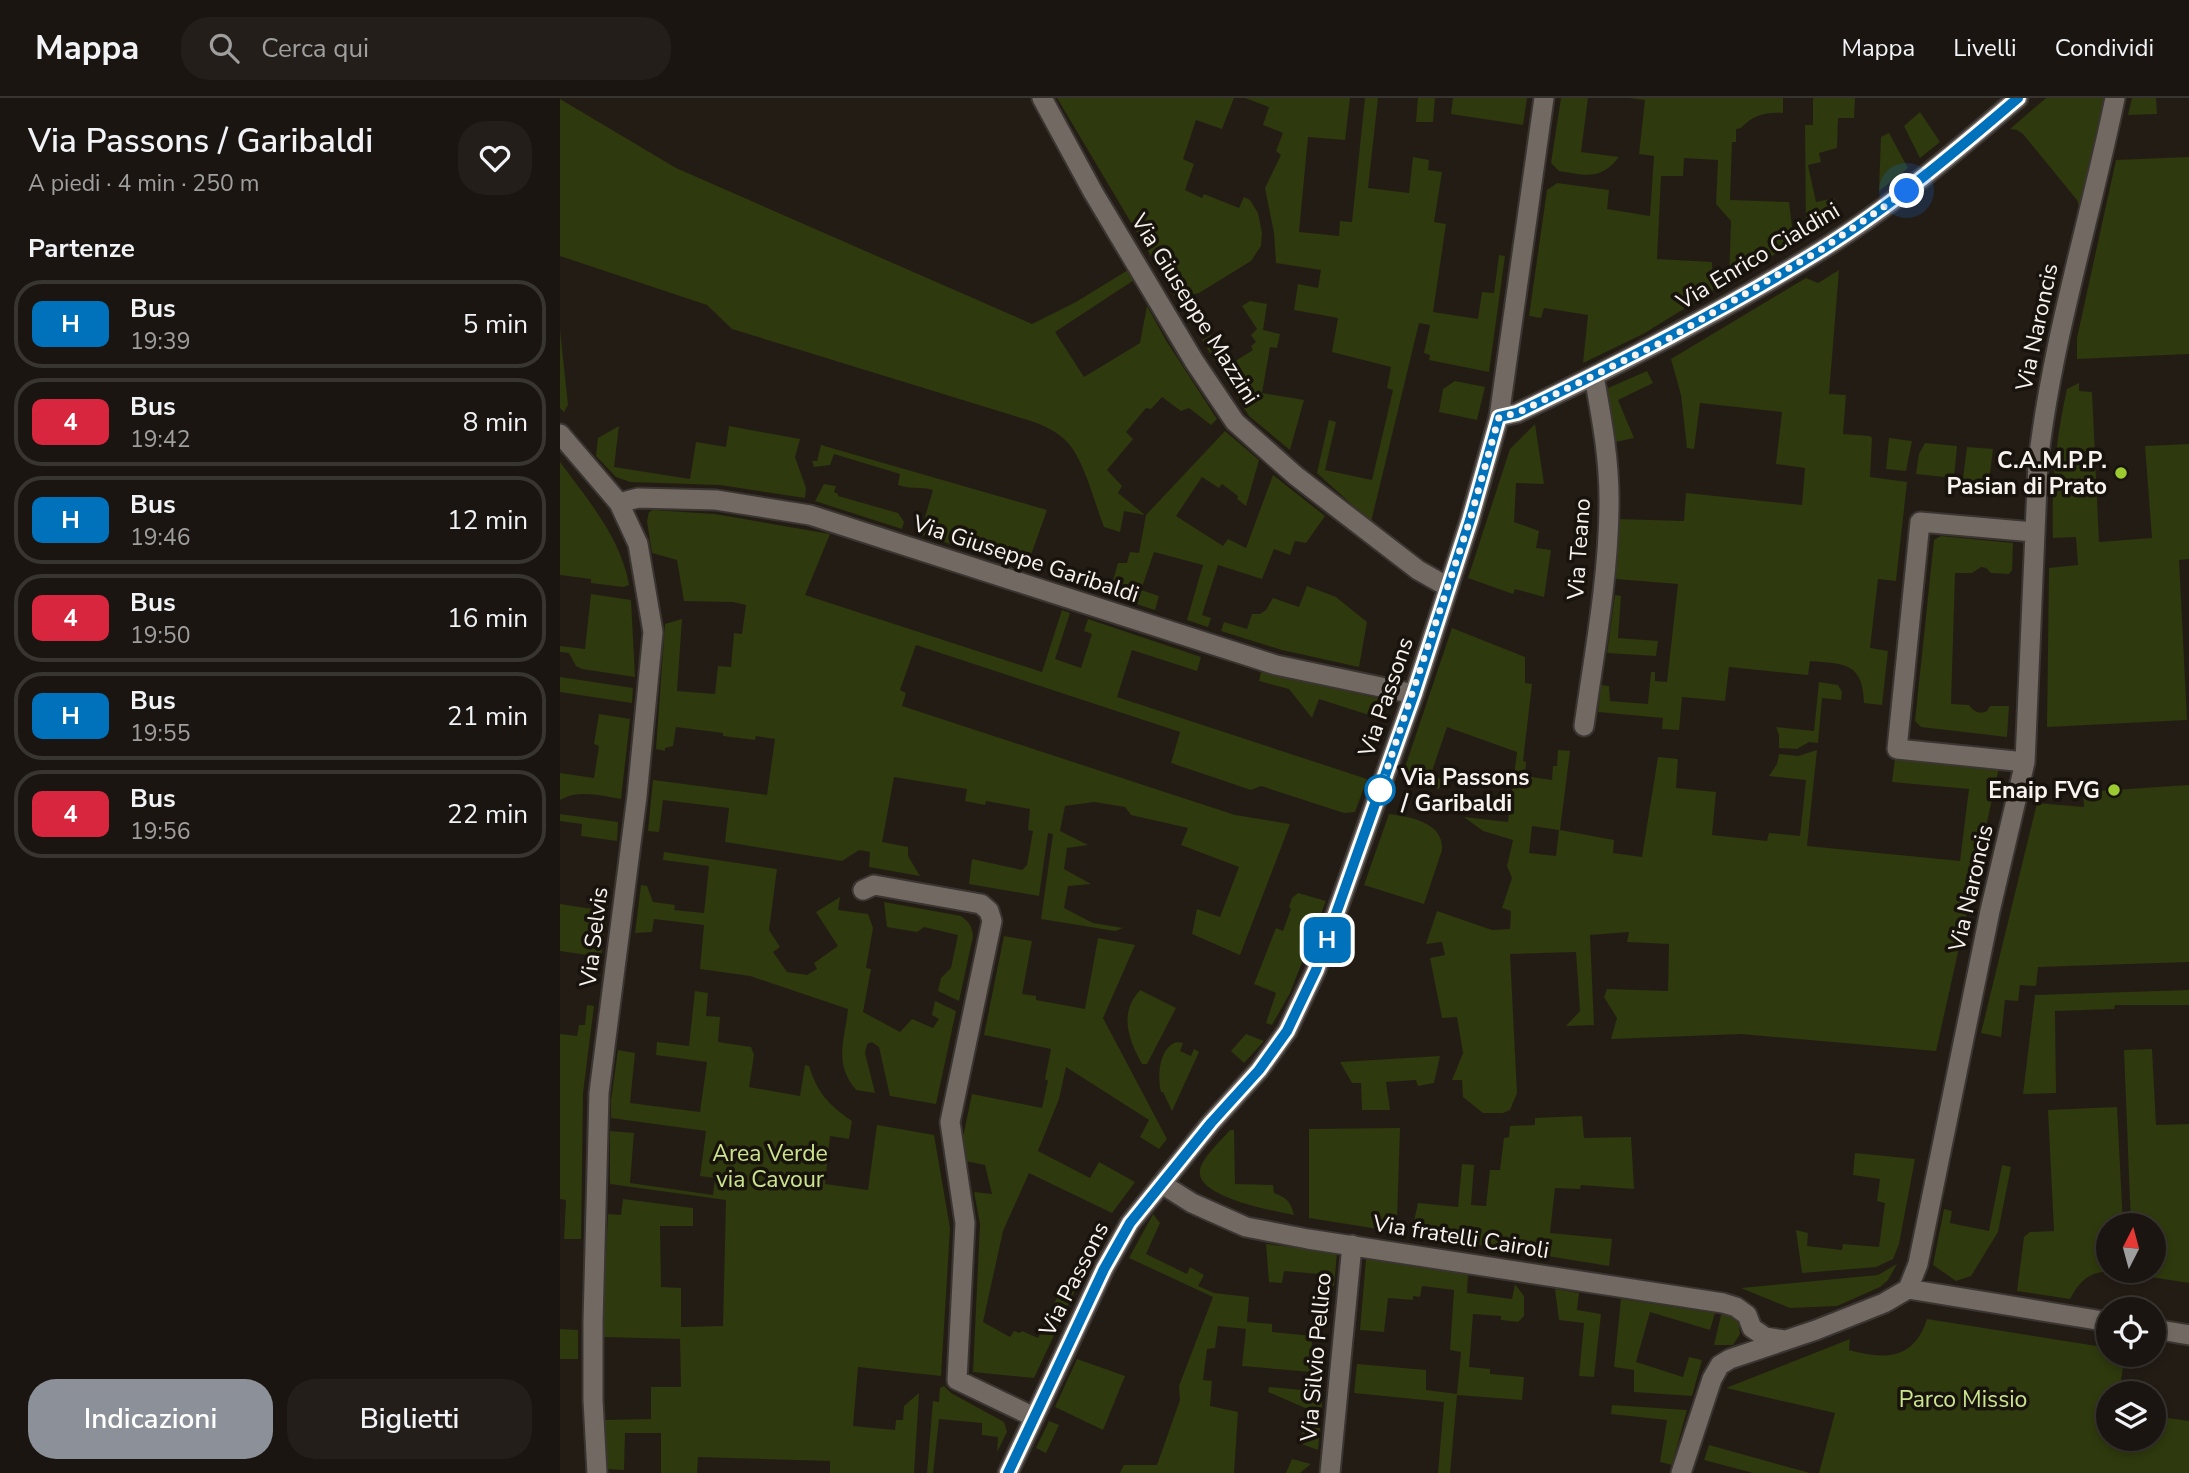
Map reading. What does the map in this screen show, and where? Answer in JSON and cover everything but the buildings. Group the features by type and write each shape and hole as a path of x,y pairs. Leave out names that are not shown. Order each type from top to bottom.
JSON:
{"street":[{"name":"Via Giuseppe Mazzini","path":"1042,98 1089,186 1194,361 1235,422 1296,476 1418,570 1448,587"},
{"name":"Via Passons","path":"1008,1473 1104,1269 1130,1223 1211,1123 1259,1070 1287,1031 1316,970 1414,694 1470,520 1499,417 1544,98"},
{"name":"Via Enrico Cialdini","path":"1499,417 1517,413 1666,340 1822,249 1907,191 2018,98"},
{"name":"Via Naroncis","path":"1908,1289 1918,1264 1990,911 2025,762 2034,532 2043,418 2064,315 2115,98"},
{"name":"Via Teano","path":"1584,726 1604,576 1609,509 1606,445 1594,376"},
{"name":"Via Selvis","path":"560,434 619,503 638,544 653,632 637,796 599,1093 593,1322 597,1473"},
{"name":"Via Giuseppe Garibaldi","path":"619,503 638,498 716,500 810,515 1276,665 1414,694"},
{"path":"2025,762 1897,749 1920,522 2034,532"},
{"path":"863,890 874,885 981,904 989,911 992,921 950,1122 965,1223 957,1380 1034,1417"},
{"name":"Via fratelli Cairoli","path":"1162,1184 1192,1203 1245,1227 1723,1303 1737,1307 1746,1315 1752,1328 1765,1337 1784,1340"},
{"name":"Via Silvio Pellico","path":"1330,1473 1352,1245"},
{"path":"1681,1473 1712,1379 1720,1365 1884,1303 1908,1289 2096,1320"},
{"path":"1730,1359 1751,1339 1752,1328"},
{"path":"2166,1331 2189,1335"}],"green space":[{"path":"1057,98 1234,98 1222,129 1196,120 1183,159 1194,164 1185,190 1202,198 1204,194 1239,208 1244,197 1250,200 1258,213 1262,233 1261,246 1251,261 1199,293 1176,298"},
{"path":"1245,98 1350,98 1345,140 1308,137 1299,232 1339,236 1340,221 1352,222 1365,98 1378,98 1368,188 1409,193 1413,157 1429,160 1428,170 1442,172 1434,222 1446,224 1433,312 1478,319 1482,292 1494,293 1499,255 1505,256 1489,372 1429,360 1430,355 1424,353 1430,325 1419,323 1371,522 1317,473 1329,420 1336,422 1325,470 1372,480 1393,390 1387,388 1391,367 1332,352 1338,318 1294,310 1298,284 1318,288 1321,270 1276,263 1274,233 1265,188 1281,155 1276,151 1283,133 1263,125 1269,107"},
{"path":"1418,98 1435,98 1433,122 1416,122"},
{"path":"1453,98 1527,98 1523,125 1451,114"},
{"path":"1561,98 1588,98 1581,152 1619,157 1605,170 1592,174 1577,174 1559,171 1551,163"},
{"path":"1629,98 1783,98 1783,113 1760,115 1736,129 1736,142 1732,142 1730,200 1789,202 1794,243 1729,281 1731,221 1716,204 1718,160 1684,158 1683,176 1661,176 1657,259 1712,262 1713,291 1643,334 1583,363 1588,315 1544,308 1541,318 1529,316 1547,190 1557,183 1609,190 1607,209 1650,216 1654,156 1639,154 1645,100"},
{"path":"1813,98 1855,98 1854,118 1838,118 1837,148 1819,153 1821,162 1808,165 1816,202 1835,198 1837,217 1806,236 1805,125 1813,125"},
{"path":"2046,98 2104,98 2080,209 2077,200 2023,134 2010,129"},
{"path":"2132,98 2156,98 2157,114 2128,115"},
{"path":"560,99 676,168 1032,324 1076,302 1128,270 1134,280 1055,332 1084,377 1140,343 1147,306 1217,419 1211,425 1189,408 1181,411 1162,397 1151,409 1146,408 1126,432 1133,439 1107,470 1122,486 1118,493 1145,515 1124,511 1120,532 1104,527 1076,455 1063,438 1049,428 732,329 707,305 560,256"},
{"path":"1920,112 1940,142 1920,158 1904,126"},
{"path":"1889,133 1908,168 1879,191 1881,137"},
{"path":"2189,157 2189,354 2077,359 2077,338 2116,160"},
{"path":"1839,270 1829,394 1846,395 1843,434 1872,438 1870,477 1907,482 1896,581 1878,579 1870,648 1888,651 1882,705 1864,703 1860,680 1849,668 1810,661 1808,675 1729,667 1725,701 1682,697 1679,730 1662,729 1663,718 1598,712 1601,685 1609,686 1610,701 1648,704 1651,672 1655,672 1655,681 1667,682 1678,584 1616,579 1618,519 1684,521 1686,493 1802,505 1805,468 1776,464 1782,412 1700,403 1694,449 1687,448 1681,395 1671,359 1806,278 1818,283"},
{"path":"1250,301 1267,304 1263,330 1280,334 1277,348 1270,347 1262,393 1304,400 1290,450 1249,416 1202,340 1211,335 1229,365 1253,350 1251,346 1256,342 1251,335 1257,329 1242,306"},
{"path":"560,330 568,405 564,412 560,408"},
{"path":"1647,371 1653,383 1618,400 1634,438 1616,442 1606,389"},
{"path":"1455,381 1485,387 1477,420 1439,412 1443,389"},
{"path":"2079,383 2079,391 2092,392 2099,542 2152,538 2145,446 2189,444 2189,559 2179,560 2187,720 2047,727 2049,568 2078,565 2076,537 2053,538 2055,463 2067,389"},
{"path":"1535,424 1544,484 1516,483 1514,522 1539,531 1536,548 1551,550 1544,597 1515,589 1513,594 1468,578 1510,449"},
{"path":"619,426 614,467 690,479 696,442 726,447 729,426 800,439 795,457 806,488 805,498 720,485 630,482 616,477 596,456 598,438"},
{"path":"1225,431 1259,460 1246,506 1222,484 1219,488 1202,477 1176,516 1223,546 1228,539 1246,548 1273,475 1325,516 1306,543 1295,541 1290,555 1274,549 1262,579 1218,565 1202,615 1211,618 1208,627 1187,620 1203,565 1154,552 1141,590 1159,596 1155,610 1109,595 1118,563 1127,563 1130,552 1139,553 1146,515"},
{"path":"1889,438 1912,441 1906,471 1886,469"},
{"path":"1925,443 1957,446 1954,478 1916,474 1919,454"},
{"path":"821,445 1047,510 1026,569 920,534 933,490 898,485 900,474 834,454 830,465 814,467 812,461 817,461"},
{"path":"1967,447 1993,449 1988,489 1962,487"},
{"path":"560,462 611,535 619,551 629,585 623,587 591,583 591,579 560,575"},
{"path":"824,484 836,486 834,492 838,496 898,513 904,522 902,529 815,501"},
{"path":"653,510 715,514 830,534 805,595 1042,672 1062,610 1070,613 1055,659 1081,668 1092,634 1084,631 1088,619 1201,657 1197,671 1132,650 1117,697 1367,779 1355,812 1344,813 1261,786 1251,790 1171,763 1180,732 916,645 900,690 906,693 902,706 1235,815 1290,824 1240,955 1192,934 1197,909 1220,917 1239,867 1181,845 1188,828 1131,815 1125,807 1094,802 1065,806 1060,831 1088,845 1067,848 1064,869 1091,884 1068,886 1064,908 1093,923 1123,928 1115,931 1041,919 1053,834 1048,833 1039,896 969,884 972,859 1022,870 1027,865 1033,831 1028,830 1030,809 986,801 985,805 965,801 967,789 894,777 882,842 908,847 908,856 920,876 869,867 870,852 859,850 842,861 725,842 729,808 663,800 659,832 648,831 653,780 767,795 775,739 756,736 755,740 676,727 673,746 665,748 665,751 656,749 665,624 682,619 677,691 715,694 718,666 731,667 734,633 742,634 746,605 733,602 684,601 677,560 652,553 647,521 649,512"},
{"path":"1941,536 2013,543 2012,570 2009,574 1991,573 1981,567 1972,573 1955,573 1951,704 1969,705 1974,711 1981,713 1987,711 1990,706 2009,706 2007,737 1921,727 1915,721 1934,540"},
{"path":"1307,586 1336,597 1367,622 1359,667 1282,650 1221,631 1224,622 1247,629 1252,614 1260,614 1266,610 1273,598 1299,607"},
{"path":"591,594 631,600 635,677 582,669 576,666 569,653 560,652 560,646 585,649"},
{"path":"1615,595 1621,596 1618,638 1658,641 1656,656 1607,653"},
{"path":"1452,628 1525,657 1525,683 1532,684 1523,761 1526,762 1525,776 1552,780 1553,766 1557,766 1558,750 1570,751 1560,830 1614,840 1613,853 1642,857 1658,757 1678,759 1676,788 1716,792 1712,835 1767,841 1769,833 1800,836 1806,780 1769,776 1777,764 1779,754 1798,756 1817,750 1807,846 1960,861 1969,789 1892,782 1895,758 1999,768 1936,1051 1741,1034 1611,1039 1617,1018 1604,997 1607,989 1668,991 1669,944 1627,942 1629,932 1590,935 1594,1025 1566,1026 1580,1011 1576,952 1510,954 1517,1093 1510,1110 1503,1113 1483,1113 1463,1097 1462,1080 1452,1080 1463,1053 1457,1017 1442,1018 1430,958 1445,955 1442,942 1426,944 1437,911 1492,930 1510,929 1511,911 1502,908 1512,878 1507,866 1513,840 1483,831 1464,817 1508,822 1517,752 1447,727 1431,774 1442,780 1439,789 1401,779","holes":["1532,826 1559,830 1556,856 1529,853"]},
{"path":"1261,672 1381,699 1375,717 1319,699 1312,718 1289,689 1259,681"},
{"path":"560,677 633,688 632,703 560,692"},
{"path":"1819,682 1838,685 1842,692 1841,700 1822,698 1818,743 1809,742 1797,749 1779,748 1776,727 1814,731"},
{"path":"599,714 630,719 621,799 582,794 560,800 560,773 594,778 599,746 594,744"},
{"path":"2189,785 2189,962 2038,967 2036,986 2020,985 2018,1001 2005,1000 2001,1037 1981,1033 2037,803 2084,807 2083,792"},
{"path":"560,814 618,822 617,841 581,836 582,824 560,821"},
{"path":"1389,814 1424,823 1438,833 1442,850 1424,904 1364,885"},
{"path":"664,852 777,869 769,930 780,947 773,952 787,972 807,975 817,969 814,963 838,946 816,912 840,897 838,910 868,914 873,928 866,968 871,969 863,1012 900,1032 912,1019 933,1028 939,1019 932,1015 935,1001 956,1011 936,1104 890,1096 879,1047 872,1042 867,1044 865,1053 875,1093 856,1090 845,1070 842,1051 848,1009 750,976 700,969 704,925 654,919 652,932 635,933 641,885 647,886 653,902 675,905 674,910 704,913 709,866 663,860"},
{"path":"1298,893 1326,901 1290,993 1272,1025 1266,1023 1276,993 1254,984 1276,928 1283,931 1292,898"},
{"path":"601,898 609,899 601,957 560,951 560,904 599,910"},
{"path":"884,902 961,916 968,922 973,936 959,1001 938,991 941,978 951,968 958,935 924,927 917,932 887,927"},
{"path":"1004,936 1032,941 1022,994 1036,996 1036,1000 1085,1009 1098,938 1135,945 1103,1018 1167,1139 1159,1149 1140,1137 1149,1120 1066,1067 1059,1099 1038,1151 1090,1178 1099,1162 1135,1182 1112,1213 1029,1173 1003,1231 983,1322 1010,1337 1014,1331 1022,1331 1038,1338 1064,1283 1076,1288 1034,1378 973,1372 980,1224 974,1192 992,1194 985,1165 966,1161 962,1142 972,1094 1042,1108 1051,1049 984,1035"},
{"path":"1140,990 1176,1008 1147,1064 1142,1064 1137,1055 1128,1027 1129,1008"},
{"path":"2189,990 2189,1005 2115,1005 2114,1009 2055,1011 2056,1093 2023,1094 2035,995"},
{"name":"Area Verde via Cavour","path":"695,991 708,993 706,1016 720,1017 718,1042 751,1047 754,1055 749,1087 800,1096 805,1065 809,1066 825,1098 852,1121 849,1139 830,1136 825,1184 868,1190 877,1125 934,1135 950,1228 941,1376 858,1367 853,1426 895,1430 896,1420 903,1420 904,1406 919,1393 914,1473 830,1473 830,1461 698,1457 697,1473 661,1473 661,1433 625,1433 624,1470 607,1469 604,1420 651,1419 651,1387 681,1387 680,1339 602,1337 608,1214 621,1215 623,1199 693,1208 693,1226 660,1226 661,1287 681,1288 681,1327 723,1326 726,1200 610,1184 610,1131 634,1133 630,1183 713,1195 715,1178 700,1176 706,1131 611,1118 618,1050 635,1053 630,1103 700,1112 707,1062 656,1055 657,1042 689,1046"},
{"path":"587,1005 594,1006 583,1093 581,1239 564,1239 566,1200 560,1199 560,1034 577,1036 579,1025 585,1025"},
{"path":"1246,1034 1264,1041 1244,1063 1231,1051"},
{"path":"1183,1043 1180,1051 1191,1056 1194,1049 1199,1052 1172,1111 1161,1092 1159,1079 1163,1056 1171,1045"},
{"path":"2152,1049 2156,1125 2189,1124 2189,1283 2166,1279 2166,1213 2131,1213 2124,1050"},
{"path":"1440,1056 1434,1083 1418,1086 1416,1080 1386,1082 1390,1110 1362,1110 1361,1083 1352,1083 1340,1062"},
{"path":"2117,1107 2122,1213 2096,1213 2096,1274 2080,1283 2070,1299 2017,1291 2024,1237 2030,1232 2054,1231 2048,1110"},
{"path":"1582,1116 1584,1138 1631,1137 1634,1189 1581,1185 1580,1189 1555,1188 1550,1233 1612,1239 1609,1266 1418,1235 1414,1221 1418,1203 1458,1207 1462,1164 1474,1165 1471,1205 1486,1206 1490,1170 1500,1170 1504,1138 1509,1137 1510,1126 1535,1125 1535,1118"},
{"path":"1400,1128 1397,1219 1391,1231 1309,1218 1309,1129"},
{"path":"1230,1130 1234,1130 1235,1184 1273,1185 1274,1193 1288,1201 1294,1215 1222,1195 1202,1180 1200,1170 1205,1159"},
{"path":"1855,1153 1915,1159 1899,1244 1893,1259 1876,1267 1802,1273 1796,1230 1808,1233 1807,1246 1842,1250 1843,1244 1879,1247 1885,1203 1877,1201 1880,1179 1853,1175"},
{"path":"2002,1165 2011,1167 1998,1232 1971,1276 1956,1281 1933,1265 1944,1209 1952,1211 1950,1223 1989,1231"},
{"path":"1153,1214 1160,1223 1146,1254 1187,1274 1190,1267 1204,1275 1198,1286 1214,1293 1249,1297 1247,1322 1272,1324 1272,1332 1312,1336 1311,1372 1242,1366 1246,1329 1218,1326 1215,1348 1207,1349 1203,1380 1212,1381 1210,1406 1238,1412 1234,1473 1120,1473 1124,1465 1157,1465 1180,1400 1179,1386 1213,1297 1129,1258"},
{"path":"1266,1244 1337,1253 1334,1286 1319,1284 1319,1274 1284,1271 1282,1283 1269,1282"},
{"path":"1366,1259 1468,1275 1467,1293 1512,1299 1515,1284 1524,1296 1524,1316 1518,1322 1501,1320 1501,1316 1473,1314 1469,1367 1490,1369 1490,1374 1524,1377 1522,1400 1457,1395 1450,1473 1438,1473 1444,1402 1354,1393 1357,1364 1426,1370 1426,1390 1457,1394 1461,1352 1450,1350 1454,1290 1422,1286 1420,1297 1413,1296 1413,1300 1388,1298 1384,1332 1360,1330"},
{"path":"1897,1264 1888,1280 1880,1287 1837,1306 1790,1308 1741,1288 1878,1275"},
{"path":"1555,1289 1579,1293 1577,1310 1601,1314 1594,1377 1579,1376 1584,1323 1559,1320"},
{"path":"1621,1299 1715,1313 1710,1330 1650,1312 1636,1362 1683,1377 1689,1357 1702,1360 1692,1396 1634,1392 1634,1370 1614,1367"},
{"path":"1724,1312 1738,1319 1740,1334 1733,1345 1714,1345 1721,1315"},
{"name":"Parco Missio","path":"1927,1319 2096,1346 2096,1367 2123,1367 2121,1381 2096,1381 2096,1451 2166,1451 2166,1418 2189,1421 2189,1473 1819,1473 1835,1413 1726,1388 1850,1339 1849,1350 1875,1355 1897,1354 1914,1343"},
{"path":"560,1329 578,1330 578,1359 560,1359"},
{"path":"1077,1359 1125,1376 1103,1430 1055,1407"},
{"path":"944,1386 951,1393 1004,1422 1007,1432 997,1452 998,1437 982,1435 982,1423 939,1419 933,1473 927,1473 933,1401 939,1402 940,1388"},
{"path":"1269,1387 1323,1392 1318,1450 1299,1443 1310,1410 1268,1392"},
{"path":"1612,1405 1687,1410 1672,1465 1660,1462 1667,1420 1611,1414"},
{"path":"1049,1421 1059,1425 1046,1453 1036,1448"},
{"path":"1709,1445 1810,1473 1753,1473 1704,1460"},
{"path":"1292,1459 1311,1464 1300,1473 1286,1473"}],"bus line":[{"name":"H","path":"1008,1473 1104,1269 1130,1223 1211,1123 1259,1070 1287,1031 1316,970 1414,694 1470,520 1499,417 1517,413 1666,340 1822,249 1907,191 2018,98"}],"place":[{"name":"C.A.M.P.P. Pasian di Prato","path":"2121,473"},
{"name":"Via Passons / Garibaldi","path":"1380,790"},
{"name":"Enaip FVG","path":"2114,790"}],"route":[{"path":"1380,790 1470,520 1499,417 1517,413 1666,340 1822,249 1907,191"}]}
